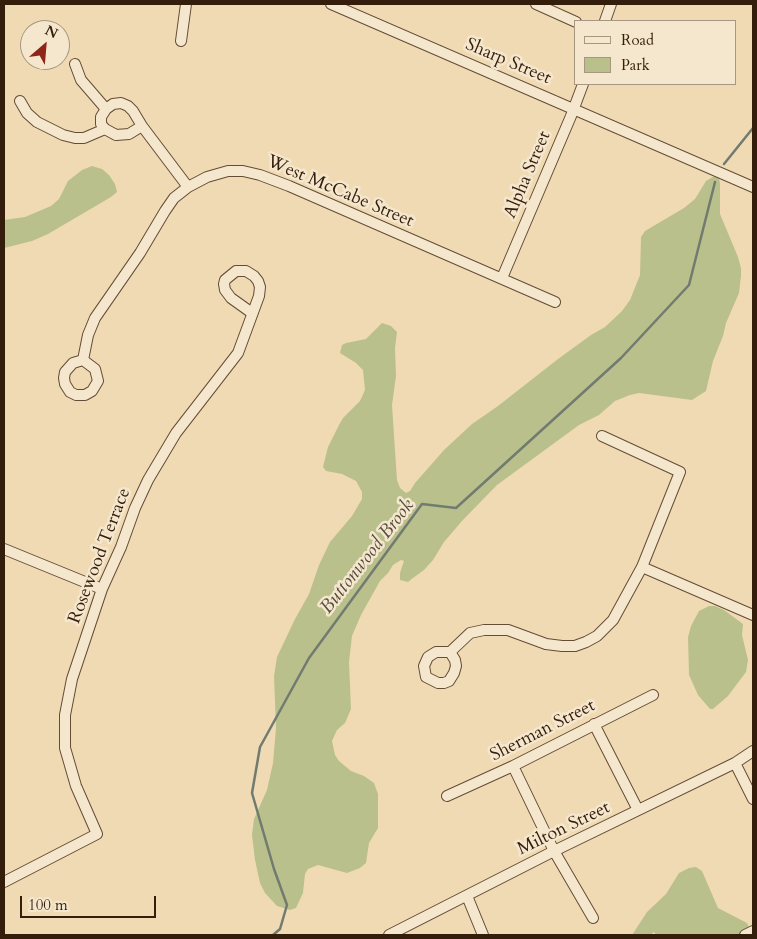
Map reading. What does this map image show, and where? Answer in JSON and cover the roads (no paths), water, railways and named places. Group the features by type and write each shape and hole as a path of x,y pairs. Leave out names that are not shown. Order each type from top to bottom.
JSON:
{"street":[{"path":"181,41 186,4"},
{"name":"Sharp Street","path":"332,4 753,187"},
{"path":"536,4 574,21"},
{"path":"605,20 611,4"},
{"path":"75,64 81,80 106,109"},
{"name":"Alpha Street","path":"502,278 583,85"},
{"path":"20,101 27,113 37,122 64,134 84,138 105,129"},
{"path":"142,126 133,133 125,135 112,134 101,124 101,120 106,109 113,104 125,104 133,111 142,126 188,187"},
{"name":"West McCabe Street","path":"83,360 88,335 95,318 140,253 174,198 188,187 207,177 228,171 243,171 260,175 555,302"},
{"name":"Rosewood Terrace","path":"4,882 97,834 71,772 65,748 63,731 65,708 70,687 102,589 121,547 135,508 159,458 193,409 238,353 252,313"},
{"path":"450,652 470,633 484,630 508,630 533,640 557,646 575,646 597,636 614,620 642,567 680,472 602,436"},
{"path":"4,549 102,589"},
{"path":"642,567 753,615"},
{"name":"Sherman Street","path":"447,796 513,766 653,695"},
{"path":"594,724 638,810"},
{"name":"Milton Street","path":"388,935 554,851 735,763 753,751"},
{"path":"735,763 753,800"},
{"path":"513,766 554,851 593,918"},
{"path":"467,896 483,935"},
{"path":"745,935 753,931"}],"waterway":[{"name":"Buttonwood Brook","path":"724,164 753,128"},
{"name":"Buttonwood Brook","path":"273,935 280,929 287,905 274,869 252,793 260,747 309,658 422,504 456,508 621,358 689,285 715,182"}]}
